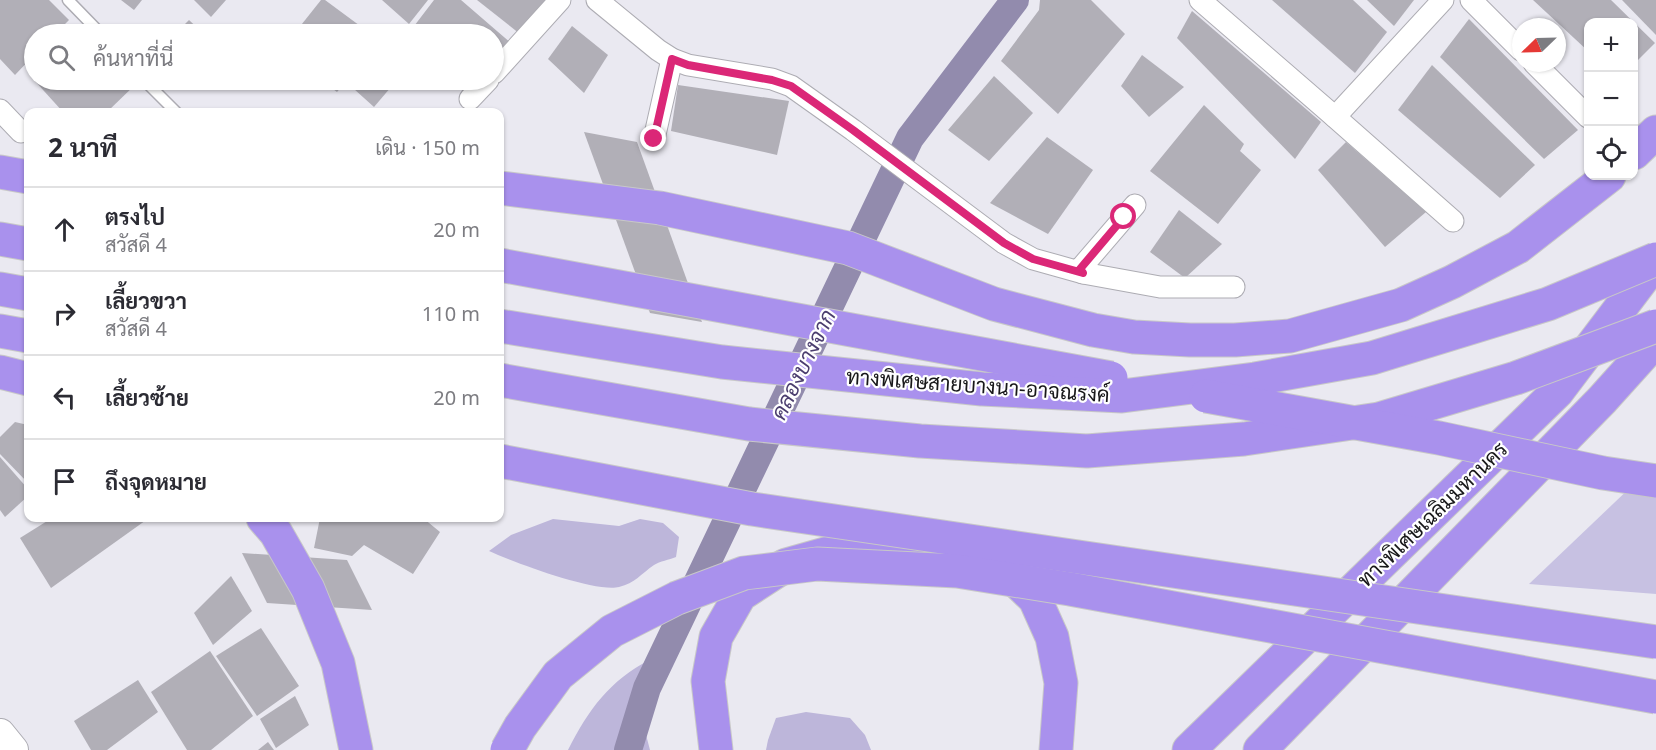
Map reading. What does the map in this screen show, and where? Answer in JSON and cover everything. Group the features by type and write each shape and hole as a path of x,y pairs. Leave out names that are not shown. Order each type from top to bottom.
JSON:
{"highway":[{"path":"1638,149 1656,132"},
{"path":"504,188 660,208 848,248 994,304 1093,330 1134,337 1235,340 1290,336 1401,305 1452,282 1518,247 1604,180"},
{"path":"0,239 24,243"},
{"name":"ทางพิเศษสายบางนา-อาจณรงค์","path":"504,327 722,362 982,389 1122,396 1255,379 1372,358 1548,304 1656,260"},
{"name":"ทางพิเศษเฉลิมมหานคร","path":"1189,750 1557,392 1656,260"},
{"path":"504,266 1427,436 1603,473 1656,481"},
{"path":"0,289 24,293"},
{"path":"504,381 749,424 920,441 1087,451 1244,439 1379,419 1516,378 1656,326"},
{"path":"0,331 24,335"},
{"name":"ทางพิเศษเฉลิมมหานคร","path":"1260,750 1602,400 1656,340"},
{"path":"1602,400 1656,359"},
{"path":"0,372 24,378"},
{"path":"504,462 752,509 1656,642"},
{"path":"267,522 276,532 308,589 338,663 356,750"},
{"path":"716,750 708,681 716,637 740,595 786,565 853,546 908,545 962,549 1004,570 1035,599 1052,637 1061,683 1056,750"},
{"path":"507,750 520,727 558,675 612,631 677,598 744,573 817,564 968,573 1070,589 1656,697"}],"street":[{"path":"504,62 560,0"},
{"path":"597,0 672,59 688,65 781,81 791,86 1004,243 1033,259 1083,273 1160,287 1234,287"},
{"path":"1200,0 1453,221"},
{"path":"1335,117 1443,0"},
{"path":"1471,0 1512,41"},
{"path":"654,139 672,59"},
{"path":"1543,72 1584,113"},
{"path":"470,99 479,90"},
{"path":"0,110 21,132"},
{"path":"1083,273 1080,269 1135,205"},
{"path":"0,734 13,750"}],"lane":[{"path":"68,0 91,24"},
{"path":"154,90 172,108"}],"shaded area":[{"path":"1656,463 1656,594 1529,584"},
{"path":"553,519 619,526 640,519 663,523 679,537 676,557 656,564 629,583 608,588 554,575 489,551 511,535"},
{"path":"651,659 645,731 650,750 568,750 592,709 602,697 623,677"},
{"path":"806,712 850,718 865,735 871,750 766,750 776,718"}],"building":[{"path":"0,0 49,0 69,20 65,24 24,24 24,66 15,75 0,59"},
{"path":"121,0 142,0 134,10"},
{"path":"194,0 226,0 211,17"},
{"path":"321,0 325,0 357,24 302,24"},
{"path":"382,0 428,0 409,24"},
{"path":"434,0 461,0 489,24 416,24"},
{"path":"477,0 548,0 520,34"},
{"path":"1040,0 1091,0 1125,34 1058,114 1001,61 1039,10"},
{"path":"1272,0 1353,0 1387,32 1355,73"},
{"path":"1367,0 1414,0 1394,26"},
{"path":"1533,0 1611,0 1630,18 1584,18 1584,47 1566,31 1566,18 1552,18"},
{"path":"1622,0 1656,0 1656,35"},
{"path":"1192,11 1321,122 1295,159 1177,38"},
{"path":"1469,19 1512,63 1512,72 1521,72 1578,130 1544,159 1440,57"},
{"path":"572,26 608,55 584,93 548,59"},
{"path":"1638,26 1655,43 1638,60"},
{"path":"504,37 511,43 504,51"},
{"path":"1142,55 1184,87 1149,117 1121,86"},
{"path":"1432,65 1535,165 1500,198 1398,110"},
{"path":"994,76 1033,113 989,161 948,130"},
{"path":"678,85 789,101 777,155 671,131"},
{"path":"43,90 130,90 111,108 59,108"},
{"path":"355,90 388,90 374,107"},
{"path":"1204,105 1244,144 1240,151 1261,170 1218,224 1150,171"},
{"path":"584,132 637,142 702,322 650,313"},
{"path":"1047,137 1093,170 1048,234 990,203"},
{"path":"1346,142 1426,212 1385,247 1318,170"},
{"path":"1179,210 1222,244 1185,278 1150,252"},
{"path":"15,422 24,424 24,479 0,454 0,437"},
{"path":"0,457 24,484 24,500 5,517 0,510"},
{"path":"46,522 143,522 51,588 20,538"},
{"path":"319,522 428,522 440,532 413,574 364,545 352,556 314,548"},
{"path":"242,553 347,560 372,610 267,603"},
{"path":"231,576 252,611 213,645 194,613"},
{"path":"261,628 299,686 257,716 216,656"},
{"path":"210,651 253,716 211,750 187,750 151,692"},
{"path":"138,680 158,712 107,750 91,750 74,721"},
{"path":"295,696 309,725 276,748 260,719"},
{"path":"268,742 274,750 258,750"}],"waterway":[{"name":"คลองบางจาก","path":"628,750 647,688 910,138 1015,0"}],"route":[{"path":"654,139 672,59 688,65 781,81 791,86 1004,243 1033,259 1083,273 1080,269 1124,217"}]}
